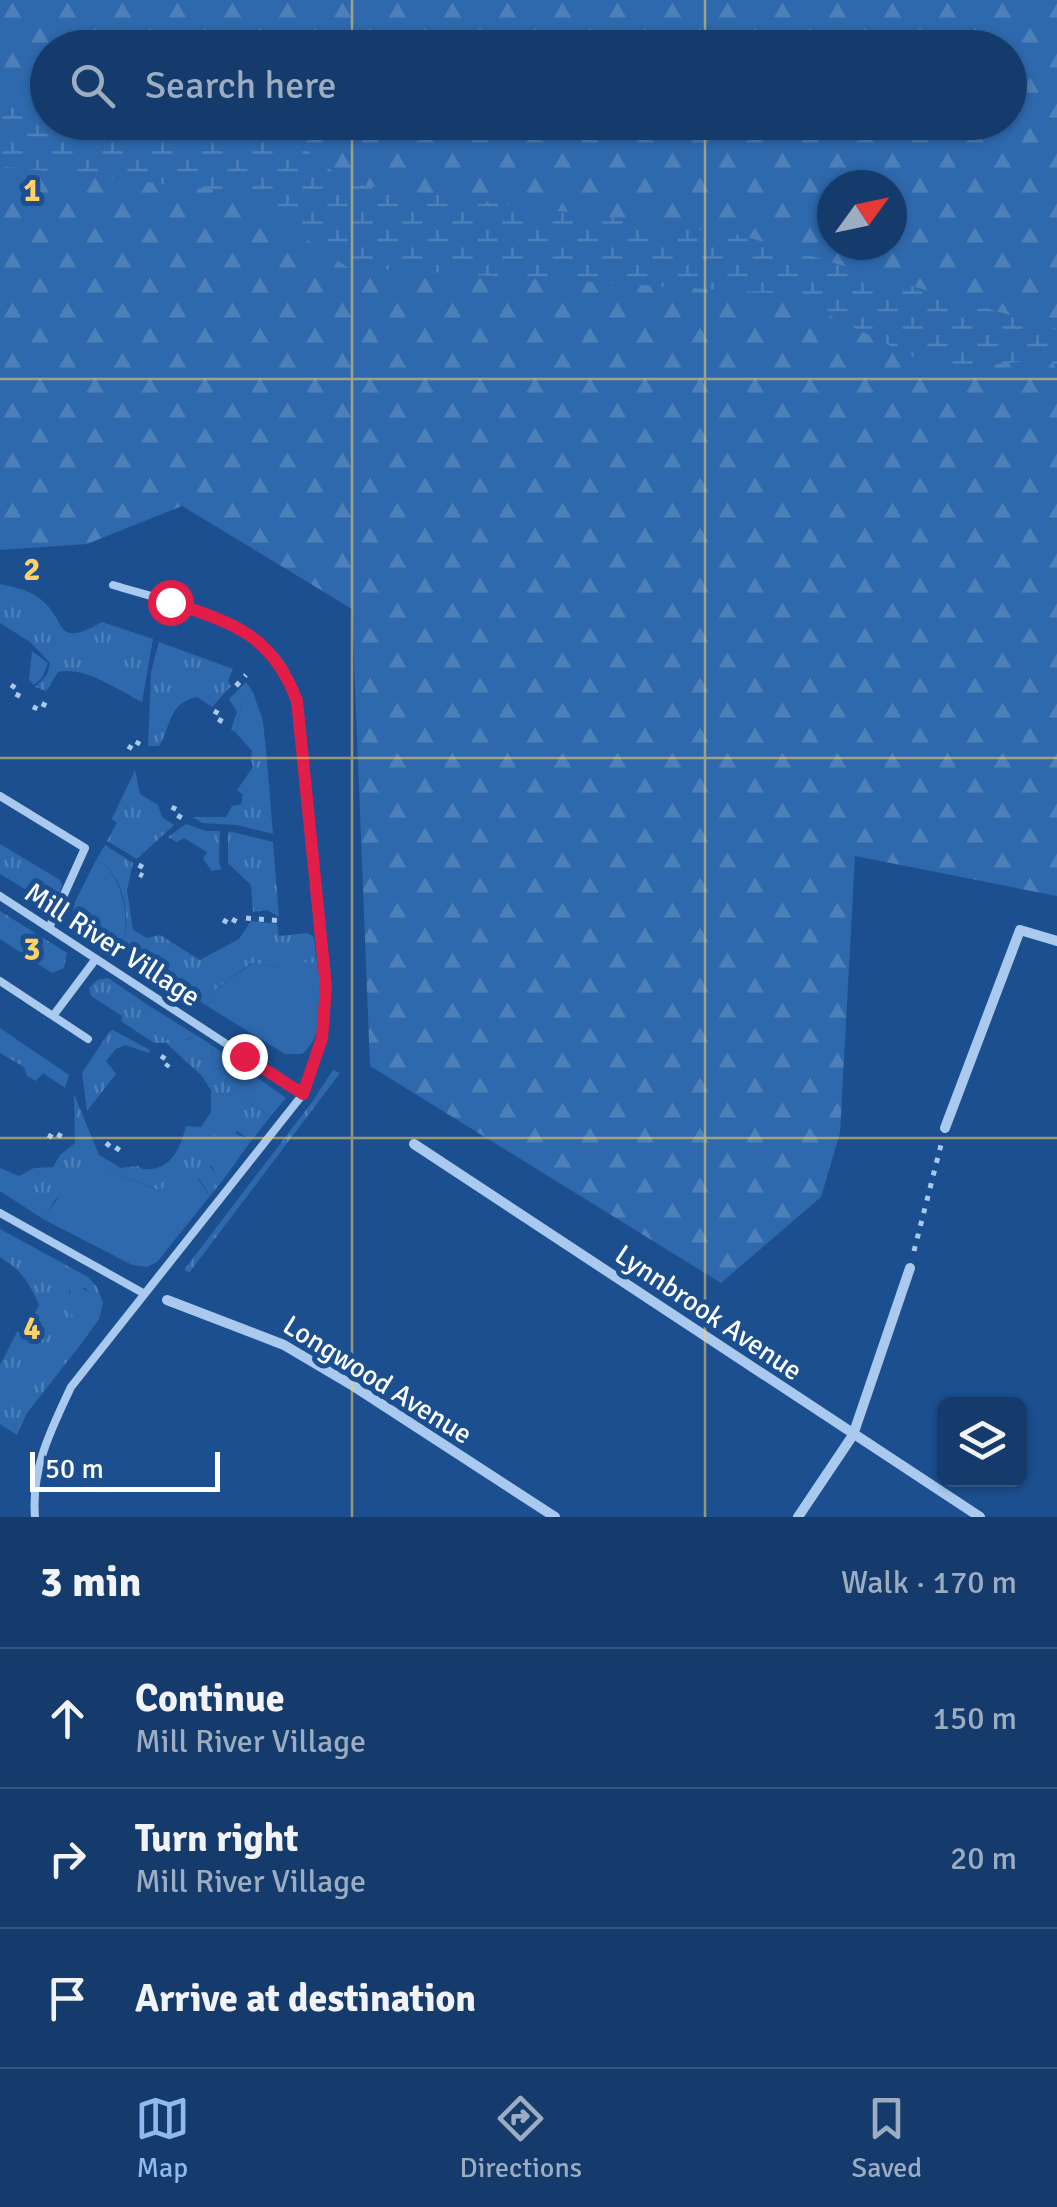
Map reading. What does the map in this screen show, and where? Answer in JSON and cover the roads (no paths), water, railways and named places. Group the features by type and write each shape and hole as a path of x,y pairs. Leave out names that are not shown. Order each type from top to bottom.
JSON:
{"street":[{"path":"945,1128 1020,930 1057,941"},
{"name":"Lynnbrook Avenue","path":"414,1144 980,1517"},
{"path":"798,1517 853,1435 910,1268"},
{"name":"Longwood Avenue","path":"167,1300 284,1345 554,1517"}],"lane":[{"path":"35,1517 36,1472 44,1443 71,1387 303,1094 322,1038 326,987 297,701 292,688 271,652 238,628 113,585"},
{"path":"0,796 96,854"},
{"path":"49,928 86,848"},
{"name":"Mill River Village","path":"0,896 303,1094"},
{"path":"53,1016 96,960"},
{"path":"0,981 88,1039"},
{"path":"0,1213 143,1293"}]}
